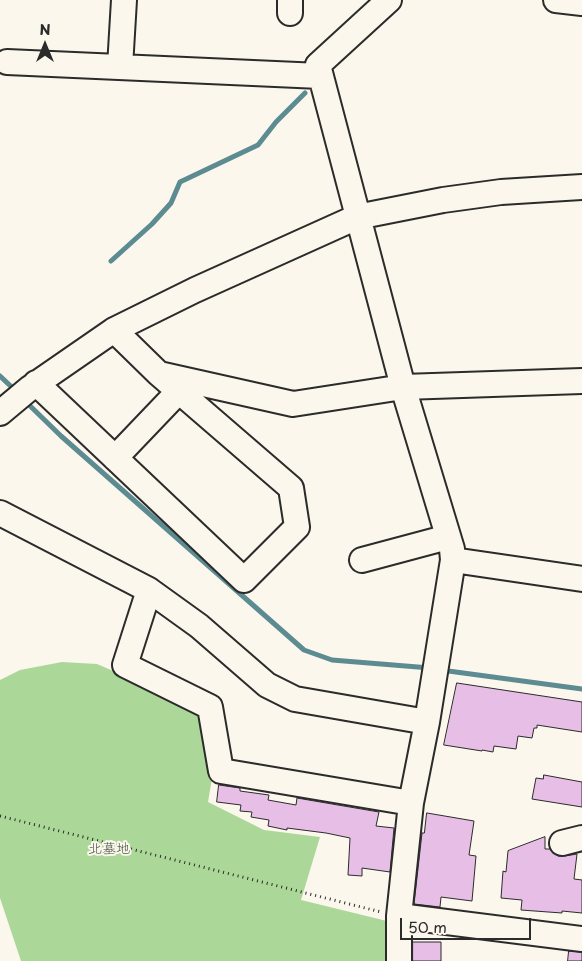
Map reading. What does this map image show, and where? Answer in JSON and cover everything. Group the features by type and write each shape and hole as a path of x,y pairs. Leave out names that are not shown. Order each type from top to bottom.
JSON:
{"street":[{"path":"120,67 124,0"},
{"path":"389,0 318,65 403,387 448,537 453,560 427,722 411,803 399,916 399,961"},
{"path":"556,0 582,3"},
{"path":"7,62 320,76"},
{"path":"2,412 33,386 114,330 195,290 357,217 443,200 501,192 582,188"},
{"path":"33,386 115,458 244,580 297,527 291,488 159,374 114,330"},
{"path":"159,374 293,404 403,387 582,381"},
{"path":"115,458 179,391"},
{"path":"0,513 149,590 199,626 267,685 295,699 427,722"},
{"path":"362,560 448,537"},
{"path":"453,560 582,579"},
{"path":"149,590 125,665 210,707 221,771 411,803"},
{"path":"399,916 582,939"}],"path":[{"path":"0,816 399,916"}],"green space":[{"name":"北墓地","path":"62,662 97,664 181,700 204,714 214,767 208,802 264,830 320,837 301,900 391,922 391,961 21,961 0,898 0,680 20,670"}],"building":[{"path":"457,683 582,702 582,732 537,725 537,728 534,728 532,738 518,736 516,749 494,746 493,752 444,745"},
{"path":"544,775 582,782 582,807 532,799 536,778 543,779"},
{"path":"219,785 240,788 240,791 269,795 268,800 296,805 297,798 379,812 376,826 394,828 390,872 362,868 362,876 348,875 350,838 268,826 269,820 251,817 252,812 240,811 241,805 217,802"},
{"path":"427,813 474,821 469,855 476,856 472,901 441,897 440,907 414,904 422,833 424,833"},
{"path":"545,837 545,849 550,849 558,856 577,854 574,879 582,880 582,913 521,910 522,900 501,898 503,871 506,872 508,851"},
{"path":"413,942 441,942 441,961 413,961"},
{"path":"569,951 582,952 582,961 568,961"}],"waterway":[{"path":"111,261 152,224 171,203 180,182 258,145 276,122 305,93"},
{"path":"0,376 17,392"},
{"path":"24,400 61,436 304,650 332,660 430,668"},
{"path":"441,670 582,689"}]}
